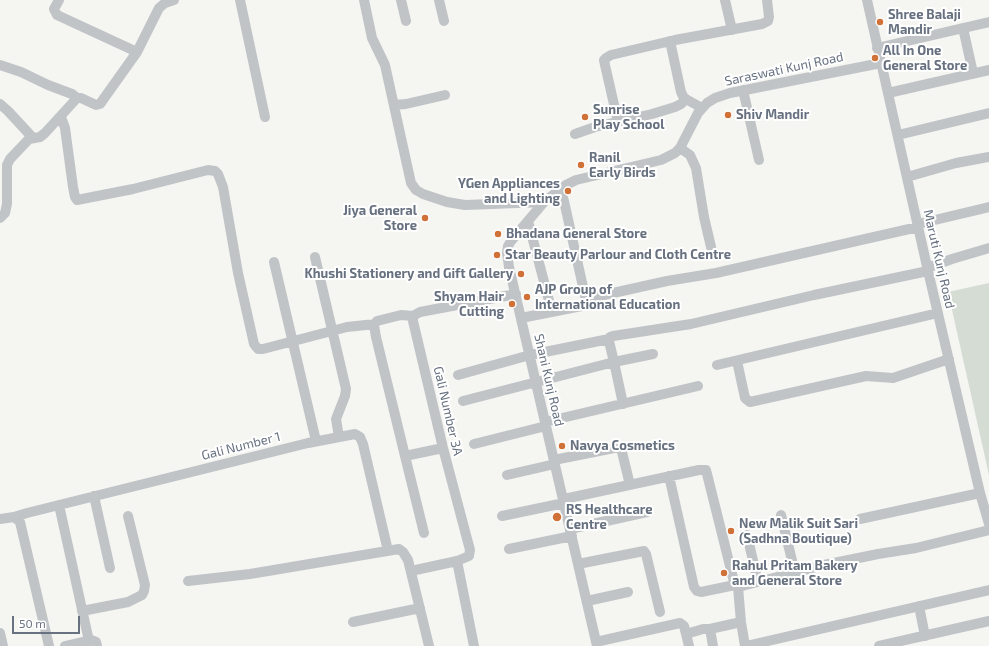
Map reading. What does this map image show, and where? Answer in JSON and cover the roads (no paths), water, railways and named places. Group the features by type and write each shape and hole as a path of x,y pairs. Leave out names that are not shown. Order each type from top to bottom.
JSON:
{"street":[{"path":"59,0 54,10 56,15 136,52"},
{"path":"0,65 22,72 48,85 72,94 77,98 81,98 96,105 100,104 136,52 159,8 165,3 174,0"},
{"path":"240,0 265,116"},
{"path":"364,0 372,38 385,64 411,183 419,192 447,202 465,205 544,202"},
{"path":"401,0 406,21"},
{"path":"439,0 444,21"},
{"path":"725,0 732,30"},
{"path":"618,122 604,60 611,56 670,41 762,24 768,21 769,13 766,0"},
{"name":"Maruti Kunj Road","path":"870,1 880,63 898,135 980,493 989,523"},
{"path":"877,48 989,22"},
{"path":"963,28 973,74"},
{"path":"670,41 681,92 686,99 702,108"},
{"name":"Saraswati Kunj Road","path":"511,241 544,202 557,191 576,180 661,160 675,153 680,148 698,113 715,98 743,90 880,63"},
{"path":"888,93 989,70"},
{"path":"743,90 759,160"},
{"path":"394,105 406,104 445,95"},
{"path":"0,218 5,213 7,204 8,160 27,140 42,136 77,98"},
{"path":"576,134 595,127 678,106 686,99"},
{"path":"0,104 33,138"},
{"path":"898,135 989,113"},
{"path":"61,117 66,128 74,197 77,200 133,189 208,170 215,171 218,174 221,178 238,274 256,347 261,350 332,331 363,324 375,324"},
{"path":"680,148 690,155 696,168 711,246"},
{"path":"907,177 956,163 989,157"},
{"path":"557,191 562,195 564,201 587,305"},
{"path":"521,318 598,302 600,297 604,295 667,281 716,273 989,207"},
{"path":"528,221 552,312"},
{"name":"Shani Kunj Road","path":"511,241 508,246 507,253 597,644"},
{"path":"458,375 530,355 609,339 617,335 696,323 928,269 952,259 989,248"},
{"path":"315,256 346,389 336,420 339,437"},
{"path":"274,262 316,441"},
{"path":"424,533 376,337 374,328 375,324 379,320 401,315 413,316 420,312 516,294"},
{"path":"717,365 938,313"},
{"name":"Gali Number 3A","path":"413,316 443,448 470,550 468,556 458,561"},
{"path":"609,339 623,404"},
{"path":"463,402 614,362 653,354"},
{"path":"737,361 745,398 750,402 866,376 893,378 949,359"},
{"path":"474,444 623,404 698,386"},
{"name":"Gali Number 1","path":"0,519 14,517 316,441 358,434 362,440 388,551"},
{"path":"507,475 619,447 621,448 630,485"},
{"path":"405,456 443,448"},
{"path":"502,516 669,476 702,470 707,471 737,586 741,622 746,646 989,590"},
{"path":"669,476 694,587 697,591 701,592 758,582 878,554 916,548 989,530"},
{"path":"860,519 980,493"},
{"path":"94,496 110,568"},
{"path":"59,505 82,611 94,644 64,646"},
{"path":"509,549 647,512"},
{"path":"781,515 795,573"},
{"path":"82,611 128,602 142,595 144,591 144,585 128,516"},
{"path":"14,517 19,520 21,526 49,646"},
{"path":"747,534 758,582"},
{"path":"188,581 288,568 396,549 403,552 408,560 429,646"},
{"path":"578,564 640,550 644,551 660,612"},
{"path":"411,571 458,561 474,646"},
{"path":"586,600 628,592"},
{"path":"919,606 925,636"},
{"path":"352,622 420,608"},
{"path":"879,646 989,621"},
{"path":"686,634 703,629 710,629 741,622"},
{"path":"597,644 679,623 683,624 689,646"},
{"path":"710,629 713,646"},
{"path":"0,633 3,646"}],"place":[{"name":"Shree Balaji Mandir","path":"880,22"},
{"name":"All In One General Store","path":"875,58"},
{"name":"Shiv Mandir","path":"728,115"},
{"name":"Sunrise Play School","path":"585,117"},
{"name":"Ranil Early Birds","path":"581,165"},
{"name":"YGen Appliances and Lighting","path":"568,191"},
{"name":"Jiya General Store","path":"425,218"},
{"name":"Bhadana General Store","path":"498,234"},
{"name":"Star Beauty Parlour and Cloth Centre","path":"497,255"},
{"name":"Khushi Stationery and Gift Gallery","path":"521,274"},
{"name":"AJP Group of International Education","path":"527,297"},
{"name":"Shyam Hair Cutting","path":"512,304"},
{"name":"Navya Cosmetics","path":"562,446"},
{"name":"RS Healthcare Centre","path":"557,517"},
{"name":"New Malik Suit Sari (Sadhna Boutique)","path":"731,531"},
{"name":"Rahul Pritam Bakery and General Store","path":"724,573"}]}
